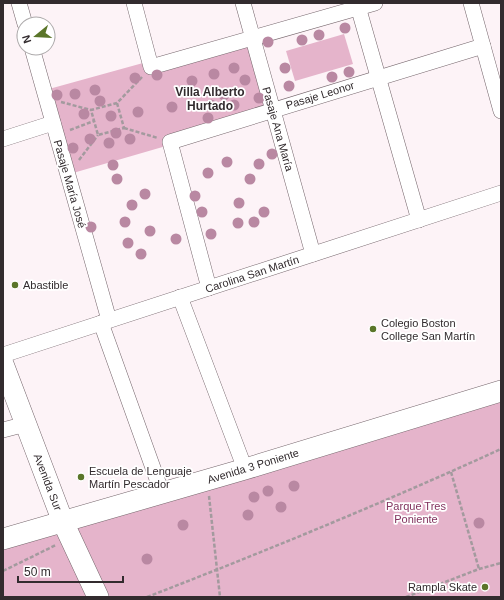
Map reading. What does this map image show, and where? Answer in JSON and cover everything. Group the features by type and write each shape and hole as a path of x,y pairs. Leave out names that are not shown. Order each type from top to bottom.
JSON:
{"street":[{"path":"19,3 23,16"},
{"path":"134,3 151,67 253,38 357,5 375,3"},
{"name":"Pasaje Ana María","path":"243,3 313,254"},
{"path":"471,3 501,111"},
{"path":"357,5 419,220"},
{"name":"Pasaje Leonor","path":"170,142 483,46"},
{"name":"Pasaje María José","path":"34,56 68,174 105,322 162,493"},
{"path":"3,139 55,129"},
{"path":"170,142 209,288"},
{"name":"Carolina San Martín","path":"3,355 501,193"},
{"path":"180,297 245,469"},
{"name":"Avenida Sur","path":"3,364 63,522 98,597"},
{"name":"Avenida 3 Poniente","path":"3,539 245,469 501,391"},
{"path":"3,430 26,424"}],"path":[{"path":"46,97 91,110 117,103 151,67"},
{"path":"117,103 124,128"},
{"path":"91,110 98,135"},
{"path":"55,129 94,121"},
{"path":"68,174 98,135 124,128 170,142"},
{"path":"147,597 218,570 451,472 501,449"},
{"path":"451,472 479,569"},
{"path":"207,480 220,597"},
{"path":"3,571 54,546"},
{"path":"406,597 479,569 501,563"}],"green space":[{"path":"344,34 353,64 295,81 286,51"},
{"path":"254,42 272,106 163,137 166,146 73,173 49,89 143,63 146,73"},
{"name":"Parque Tres Poniente","path":"501,397 501,597 3,597 3,546"}],"place":[{"name":"Abastible","path":"15,285"},
{"name":"Colegio Boston College San Martín","path":"373,329"},
{"name":"Escuela de Lenguaje Martín Pescador","path":"81,477"},
{"name":"Rampla Skate","path":"485,587"}],"district":[{"name":"Villa Alberto Hurtado","path":"210,99"}]}
